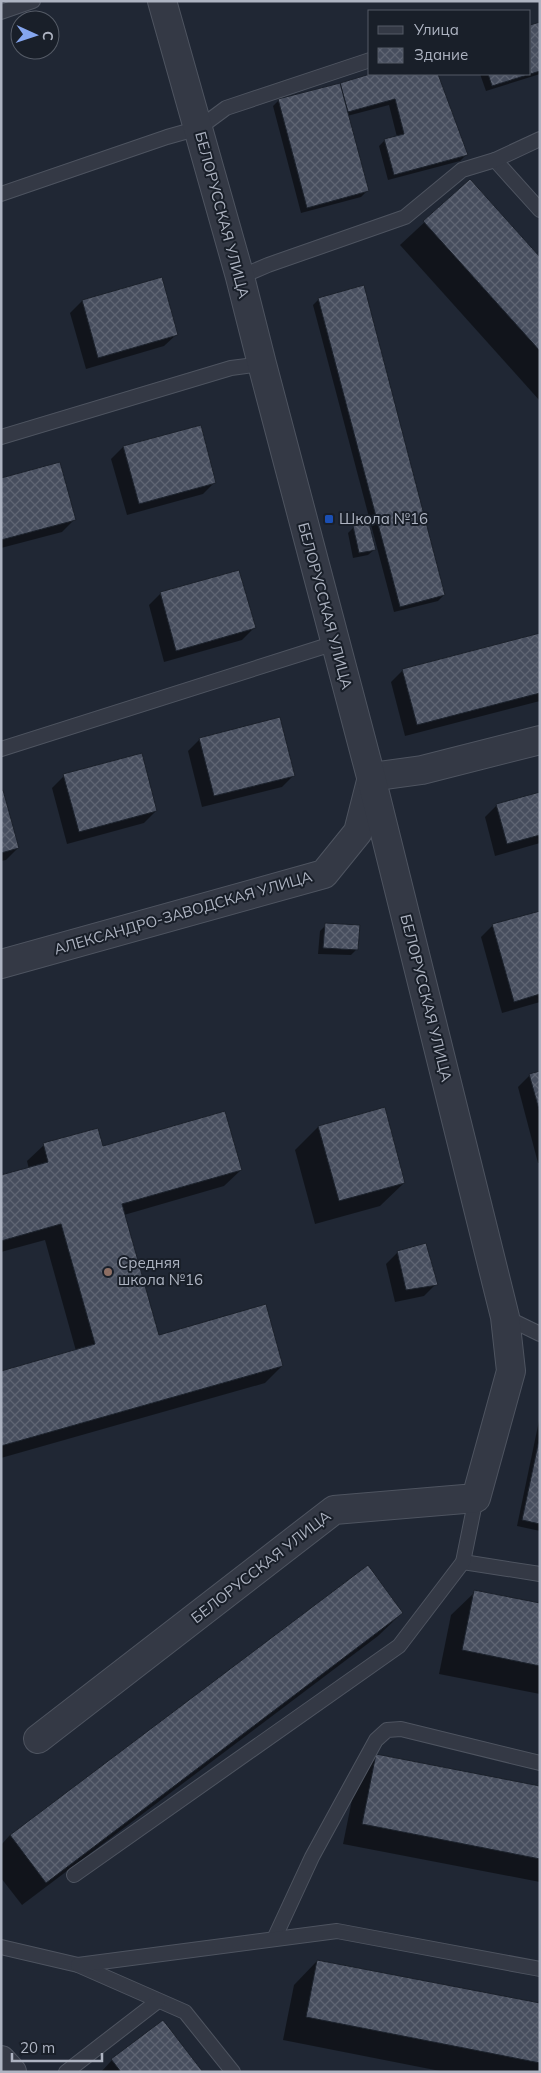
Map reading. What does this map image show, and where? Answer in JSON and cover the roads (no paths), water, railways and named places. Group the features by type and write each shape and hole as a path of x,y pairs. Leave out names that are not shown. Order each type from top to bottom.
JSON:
{"street":[{"name":"БЕЛОРУССКАЯ УЛИЦА","path":"38,1740 334,1510 476,1498 511,1371 505,1317 372,777 335,643 240,276 162,1"},
{"path":"372,777 422,770 540,740"},
{"name":"АЛЕКСАНДРО-ЗАВОДСКАЯ УЛИЦА","path":"1,964 324,874 358,832 372,777"},
{"path":"1,2060 12,2072"}],"lane":[{"path":"1,12 33,1"},
{"path":"1,194 167,137 199,128 226,108 368,61"},
{"path":"240,276 405,217 462,170 496,160 540,139"},
{"path":"496,160 540,210"},
{"path":"1,437 231,368 262,364"},
{"path":"1,749 335,643"},
{"path":"505,1317 540,1334"},
{"path":"74,1875 399,1646 463,1562 476,1498"},
{"path":"463,1562 540,1574"},
{"path":"274,1939 312,1857 376,1740 387,1730 401,1729 540,1763"},
{"path":"78,1965 337,1931 540,1969"},
{"path":"1,1947 78,1965 185,2012 233,2072"},
{"path":"66,2072 158,2001"}],"place":[{"name":"Школа №16","path":"329,519"},
{"name":"Средняя школа №16","path":"108,1272"}]}
